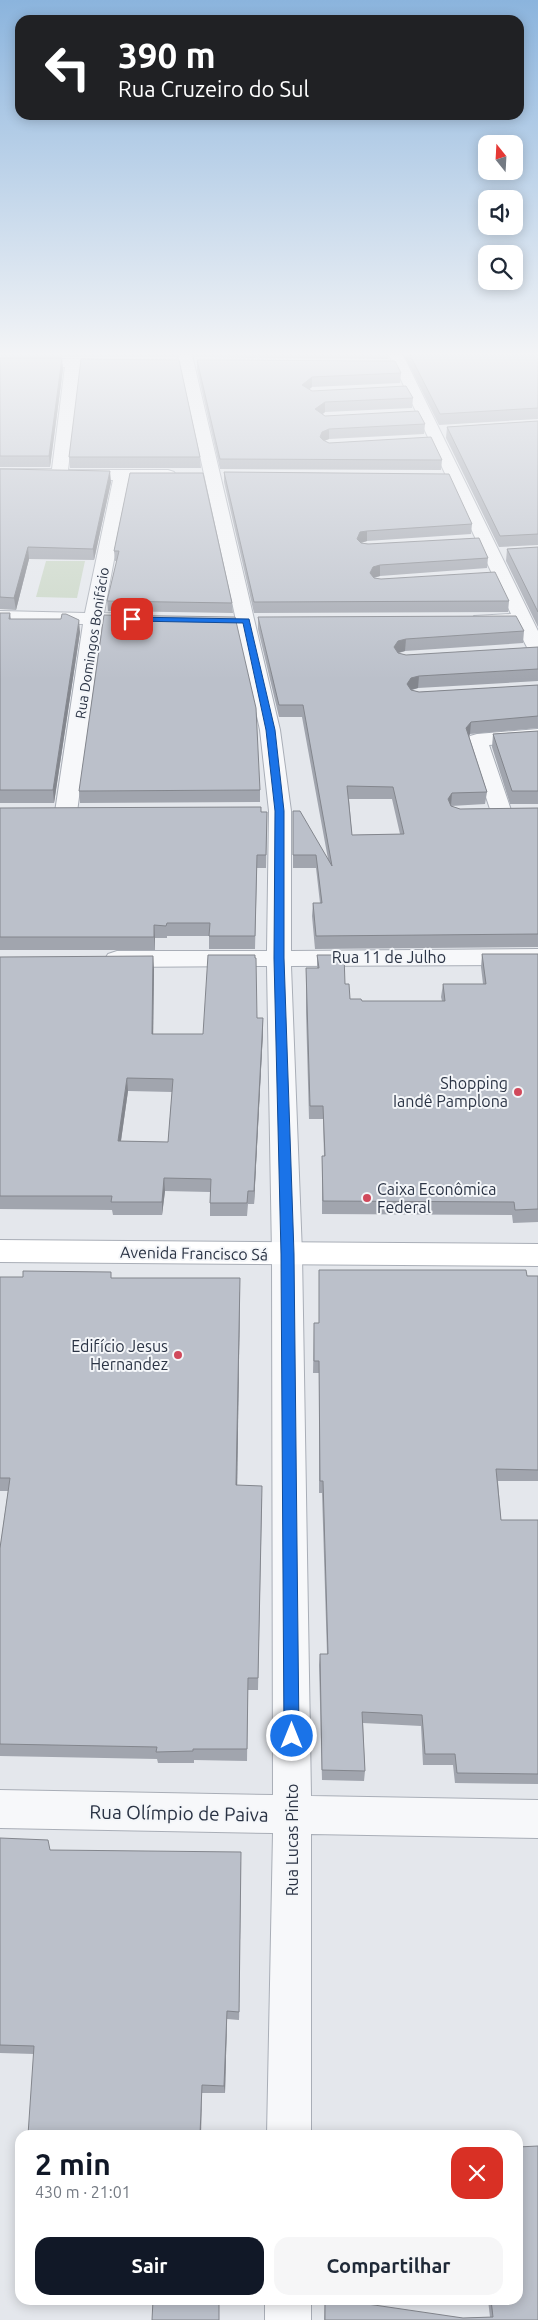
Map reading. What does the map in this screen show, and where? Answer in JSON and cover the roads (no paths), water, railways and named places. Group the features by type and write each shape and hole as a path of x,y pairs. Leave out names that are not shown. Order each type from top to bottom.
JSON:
{"main road":[{"name":"Avenida Francisco Sá","path":"0,1251 538,1255"}],"street":[{"path":"59,475 60,463"},
{"name":"Rua Lucas Pinto","path":"202,463 204,476 247,621 270,730 270,811 279,958 288,1254 292,1815 289,2130"},
{"path":"447,463 503,575 523,620 532,651"},
{"path":"0,474 204,476"},
{"name":"Rua Domingos Bonifácio","path":"66,812 93,618 122,475"},
{"path":"435,477 454,477"},
{"path":"466,542 511,553"},
{"path":"484,576 503,575"},
{"path":"0,617 160,620"},
{"path":"464,620 523,620"},
{"path":"476,813 510,812 477,740 538,735"},
{"name":"Rua 11 de Julho","path":"91,960 538,957"},
{"name":"Rua Olímpio de Paiva","path":"0,1809 538,1819"},
{"path":"288,2305 288,2320"}],"place":[{"name":"Shopping Iandê Pamplona","path":"518,1092"},
{"name":"Caixa Econômica Federal","path":"367,1198"},
{"name":"Edifício Jesus Hernandez","path":"178,1355"}]}
